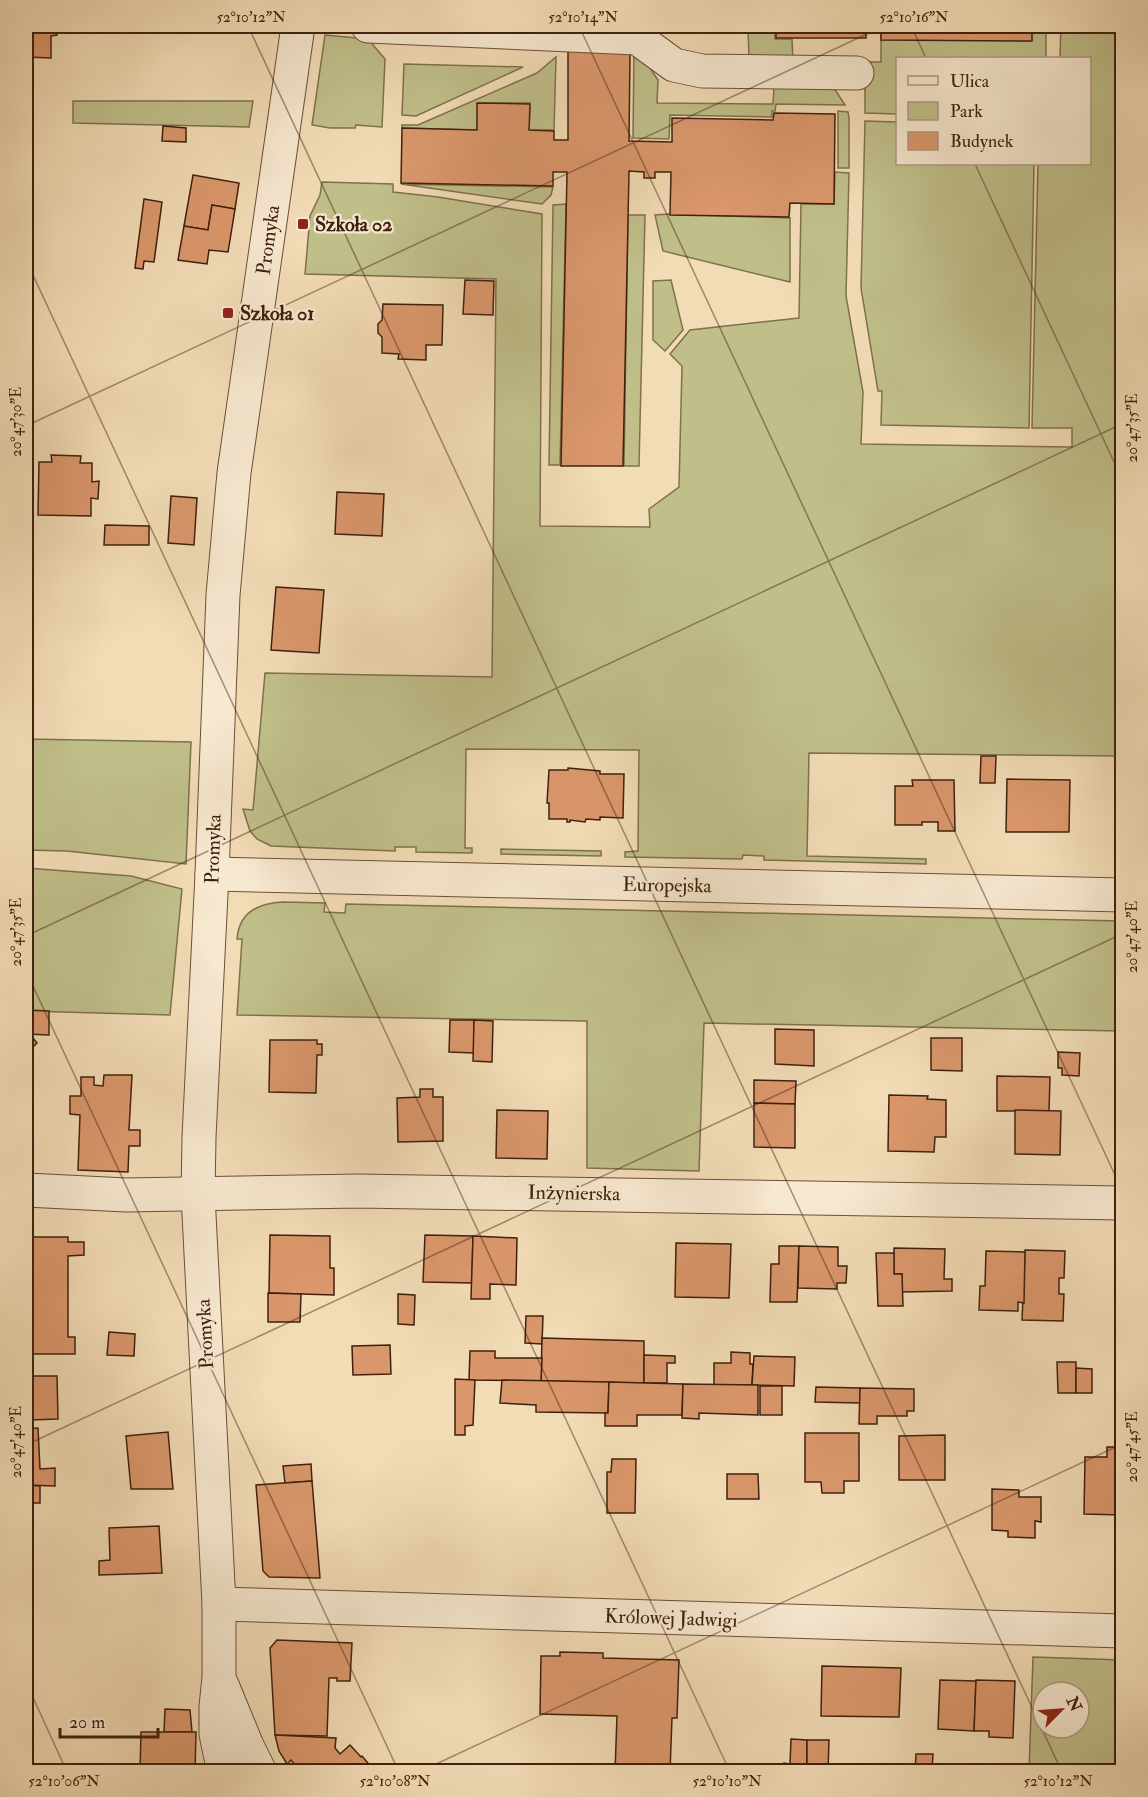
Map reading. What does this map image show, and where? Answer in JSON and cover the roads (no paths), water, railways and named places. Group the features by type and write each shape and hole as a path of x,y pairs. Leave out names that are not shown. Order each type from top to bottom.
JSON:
{"street":[{"name":"Promyka","path":"224,1772 216,1734 219,1604 198,1195 199,1137 223,595 234,473 298,26"},
{"path":"368,26 637,38 675,65 702,71 857,73"},
{"name":"Europejska","path":"212,874 1122,895"},
{"name":"Inżynierska","path":"26,1190 126,1195 358,1191 1122,1203"},
{"name":"Królowej Jadwigi","path":"219,1604 1122,1630"},
{"name":"Promyka","path":"219,1677 260,1772"}],"place":[{"name":"Szkoła 02","path":"303,224"},
{"name":"Szkoła 01","path":"228,313"}]}
